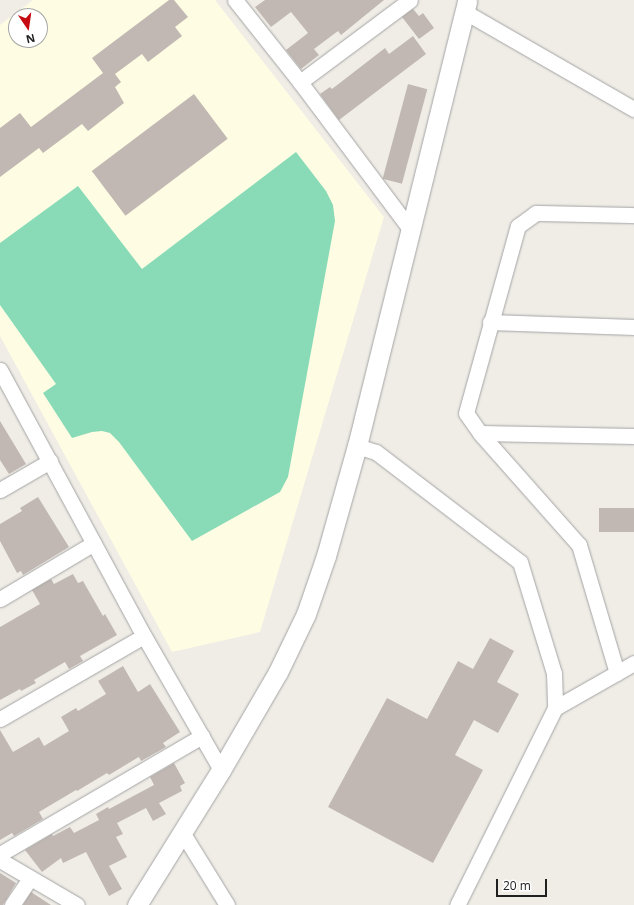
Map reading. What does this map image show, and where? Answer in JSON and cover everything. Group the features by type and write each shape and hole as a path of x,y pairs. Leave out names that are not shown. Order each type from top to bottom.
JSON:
{"street":[{"path":"235,0 300,82 410,229"},
{"path":"300,82 410,0"},
{"path":"137,905 221,770 278,672 306,614 326,556 357,446 466,6 634,109"},
{"path":"618,673 580,545 480,433 466,413 490,322 518,226 536,213 634,215"},
{"path":"490,322 634,327"},
{"path":"1,375 50,461 144,636 221,770"},
{"path":"480,433 634,436"},
{"path":"357,446 376,452 520,562 554,673 554,708 457,905"},
{"path":"0,490 50,461"},
{"path":"0,600 94,543"},
{"path":"0,719 144,636"},
{"path":"554,708 634,663"},
{"path":"0,854 202,736"},
{"path":"182,832 227,905"},
{"path":"0,860 77,905"},
{"path":"12,905 30,878"}],"shaded area":[{"path":"33,0 215,0 384,217 260,632 172,652 0,336 0,25 8,19 8,48 48,48 48,8 22,8"}],"green space":[{"path":"296,152 326,191 333,205 335,221 288,477 280,492 192,541 119,442 110,433 102,431 92,432 72,438 43,393 56,384 0,305 0,243 78,186 142,269"}],"building":[{"path":"169,0 174,0 188,17 175,27 182,36 148,62 142,54 115,74 121,82 115,87 124,103 88,131 82,124 43,153 39,148 0,177 0,128 20,113 31,127 103,73 92,58"},
{"path":"265,0 384,0 341,35 338,31 314,49 319,55 301,69 286,50 308,33 291,12 271,27 255,7"},
{"path":"413,9 419,16 423,13 434,28 419,39 402,17"},
{"path":"413,36 426,54 339,120 320,94 330,87 332,89 385,48 389,54"},
{"path":"408,84 427,89 402,184 383,179"},
{"path":"194,94 228,139 125,216 92,171"},
{"path":"0,421 26,464 9,474 0,460"},
{"path":"38,497 69,547 23,575 21,571 17,573 0,541 0,524 22,511 20,508"},
{"path":"599,508 634,508 634,532 599,532"},
{"path":"73,574 78,583 83,581 103,616 105,614 117,635 80,656 83,661 69,669 65,662 34,680 36,683 21,691 20,689 0,700 0,627 40,604 32,590 51,579 54,584"},
{"path":"490,638 514,651 497,682 519,694 498,733 474,720 455,755 483,770 433,863 328,807 387,698 427,719 458,661 473,669"},
{"path":"123,666 138,692 150,684 180,732 163,743 166,747 141,761 139,757 109,775 107,773 77,791 76,790 39,812 43,819 14,836 12,833 0,840 0,730 13,752 39,737 44,746 69,731 61,717 76,708 78,711 106,694 98,681"},
{"path":"174,763 185,783 180,786 182,791 159,803 166,814 153,821 146,808 117,823 123,834 116,837 127,857 109,866 122,889 109,896 86,852 63,863 61,858 42,872 25,850 52,834 53,836 70,827 74,833 99,820 96,814 108,807 109,809 154,785 150,777"},
{"path":"0,873 16,883 3,905 0,905"},
{"path":"31,892 51,905 23,905"}]}
